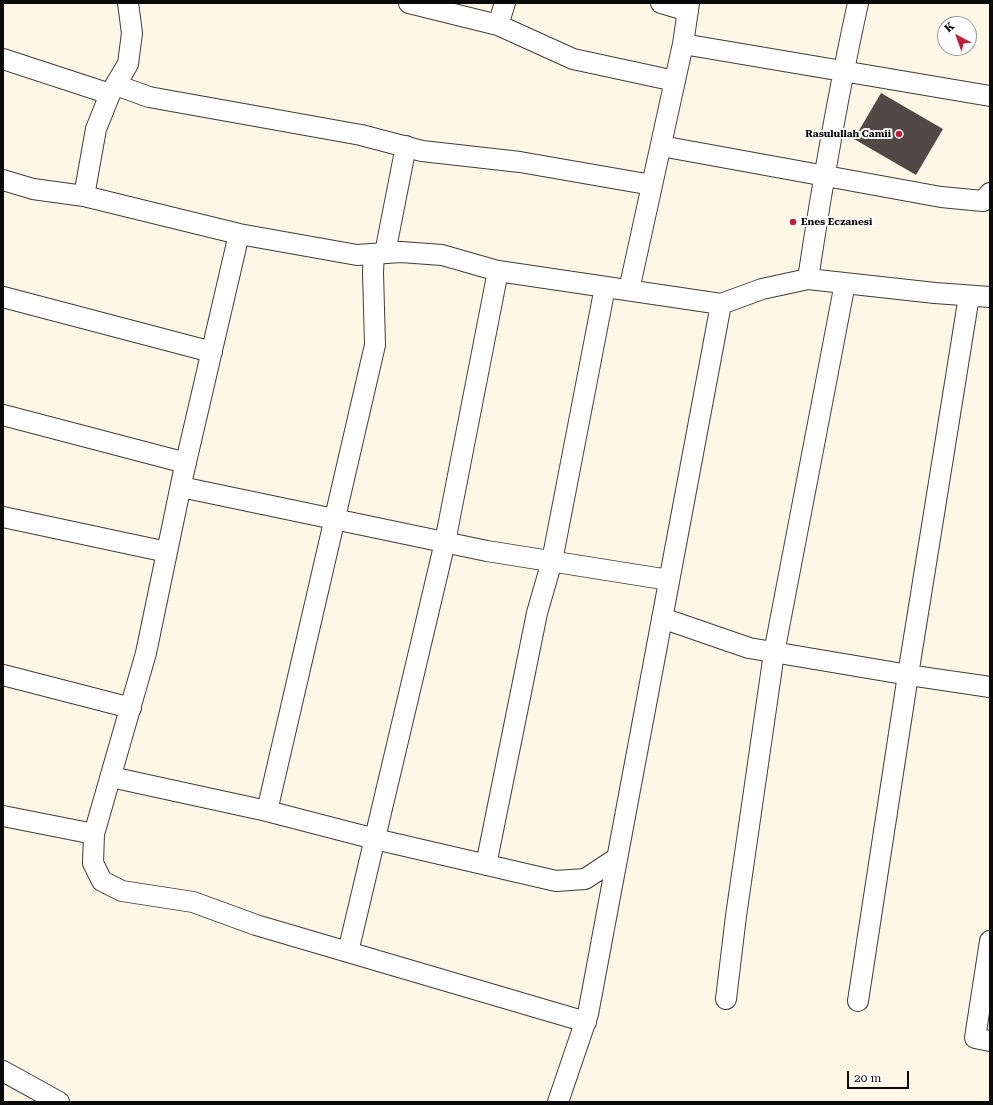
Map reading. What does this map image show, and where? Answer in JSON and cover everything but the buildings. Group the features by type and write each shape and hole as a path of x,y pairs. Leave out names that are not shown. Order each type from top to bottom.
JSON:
{"street":[{"path":"409,3 498,25 573,59 675,80"},
{"path":"498,25 505,3"},
{"path":"630,290 683,44 688,7 661,3"},
{"path":"808,279 824,175 843,71 858,3"},
{"path":"84,196 96,129 113,90 128,64 132,32 124,5"},
{"path":"683,44 990,96"},
{"path":"3,59 113,90 361,135 422,151 520,162 652,185"},
{"path":"267,811 375,345 373,272 380,253 406,146"},
{"path":"661,146 941,197 983,201 990,193"},
{"path":"3,180 33,189 84,196 239,234 357,255 401,252 442,255 498,271 720,304 762,288 808,279 935,293 990,297"},
{"path":"239,234 186,463 146,653 94,834 93,863 102,881 122,891 192,902 256,925 586,1022"},
{"path":"348,952 445,542 498,271"},
{"path":"726,999 736,916 774,652 845,283"},
{"path":"486,865 537,613 552,561 605,287"},
{"path":"858,1001 908,675 969,296"},
{"path":"3,297 212,352"},
{"path":"558,1102 588,1014 720,304"},
{"path":"3,415 186,463"},
{"path":"181,486 487,551 669,580"},
{"path":"3,517 167,552"},
{"path":"662,618 749,648 908,675 990,687"},
{"path":"3,675 131,708"},
{"path":"111,777 267,811 375,839 556,881 585,879 617,858"},
{"path":"3,816 94,834"},
{"path":"990,941 975,1038 990,1041"},
{"path":"3,1071 59,1102"}],"place":[{"name":"Rasulullah Camii","path":"899,134"},
{"name":"Enes Eczanesi","path":"793,222"}]}
